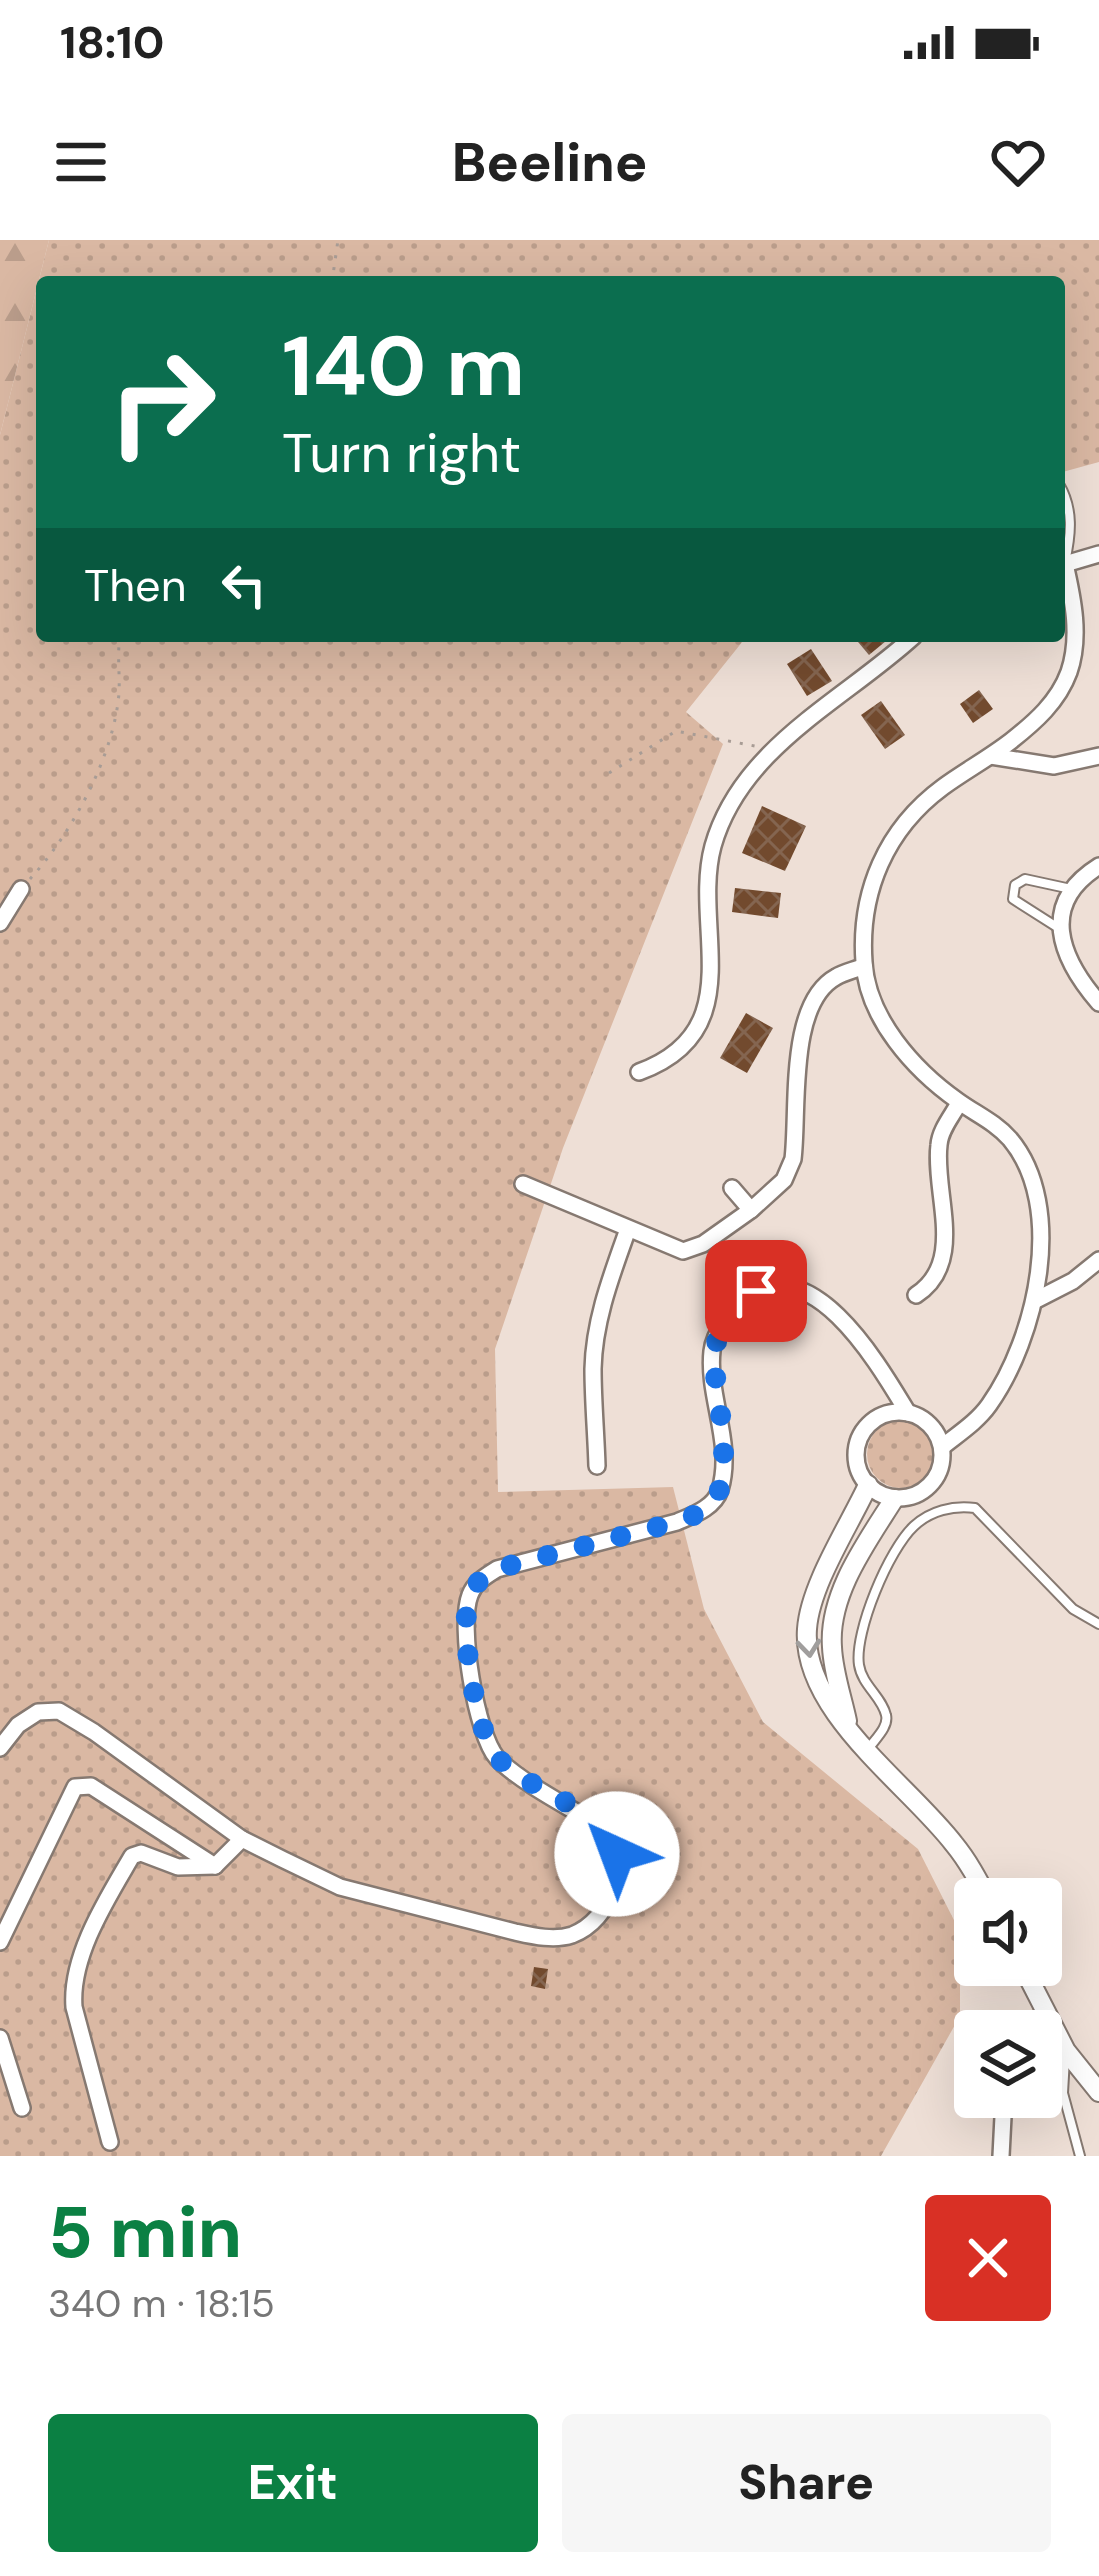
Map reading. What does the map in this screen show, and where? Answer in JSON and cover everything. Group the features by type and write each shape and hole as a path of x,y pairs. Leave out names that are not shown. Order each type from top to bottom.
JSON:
{"street":[{"path":"1065,563 1099,554"},
{"path":"942,1448 985,1410 1023,1343 1034,1301 1038,1201 1028,1168 1012,1141 959,1102 909,1056 884,1024 864,967 863,924 869,889 905,821 1038,719 1062,688 1070,668 1075,605 1065,573"},
{"path":"639,1072 667,1060 699,1023 713,968 708,915 712,848 742,784 774,750 907,642"},
{"path":"991,756 1054,766 1099,755"},
{"path":"1099,866 1072,889 1060,915 1068,960 1099,1003"},
{"path":"0,923 21,889"},
{"path":"523,1184 683,1251 703,1244 784,1180 794,1159 806,1015 817,993 834,977 864,967"},
{"path":"916,1295 928,1288 938,1272 945,1216 938,1150 940,1136 959,1102"},
{"path":"732,1187 751,1210"},
{"path":"597,1466 593,1366 597,1334 628,1229"},
{"path":"1034,1301 1073,1281 1099,1260"},
{"path":"0,1748 18,1725 38,1712 59,1711 242,1839 340,1886 540,1937 560,1937 585,1928 598,1917 615,1881 614,1842 607,1831 499,1761 486,1741 466,1623 470,1593 496,1569 676,1522 700,1513 718,1496 724,1469 723,1433 712,1350 737,1305 756,1291 778,1285 799,1289 827,1304 881,1369 908,1413 930,1426 942,1448 937,1477 914,1496 894,1499 868,1485 856,1459 864,1430 879,1418 908,1413"},
{"path":"868,1485 815,1597 807,1628 813,1678 848,1726 953,1843 975,1878"},
{"path":"848,1726 834,1670 834,1614 894,1499"},
{"path":"0,1942 69,1795 83,1784 215,1866"},
{"path":"110,2142 74,2007 77,1964 132,1856 141,1853 178,1867 215,1866 242,1839"},
{"path":"0,2038 22,2108"},
{"path":"1062,2043 1099,2092"},
{"path":"1001,2156 1003,2118"}],"lane":[{"path":"1065,497 1070,537 1065,554"},
{"path":"1060,929 1013,899 1015,885 1025,879 1072,889"},
{"path":"868,1749 885,1725 886,1714 862,1675 859,1645 898,1548 912,1527 929,1516 947,1508 975,1508 1073,1609 1099,1624"},
{"path":"1066,2050 1063,2093 1080,2156"}],"path":[{"path":"333,276 338,240"},
{"path":"21,889 48,860 100,769 119,692 120,642"},
{"path":"609,773 676,730 774,750"}],"green space":[{"path":"0,240 49,240 40,276 36,276 0,435"},
{"path":"49,240 1099,240 1099,462 1065,471 1065,276 40,276"},
{"path":"36,292 36,642 742,642 686,712 723,744 563,1148 495,1349 498,1492 673,1487 704,1609 763,1722 918,1849 954,1920 954,1986 960,1986 960,2010 954,2010 954,2027 881,2156 0,2156 0,435"},
{"path":"901,1420 925,1430 935,1454 925,1478 901,1488 877,1478 867,1454 877,1430"}],"building":[{"path":"858,642 885,642 869,655"},
{"path":"811,649 832,681 807,696 787,664"},
{"path":"979,690 993,709 973,723 960,704"},
{"path":"881,701 905,735 885,749 861,715"},
{"path":"762,806 806,826 785,871 742,853"},
{"path":"735,888 781,893 778,918 732,912"},
{"path":"746,1013 773,1028 747,1073 720,1058"},
{"path":"534,1967 548,1969 545,1989 531,1986"}],"route":[{"path":"617,1854 607,1831 499,1761 486,1741 466,1623 470,1593 496,1569 676,1522 700,1513 718,1496 724,1469 723,1433 712,1350 737,1305 756,1291"}]}
